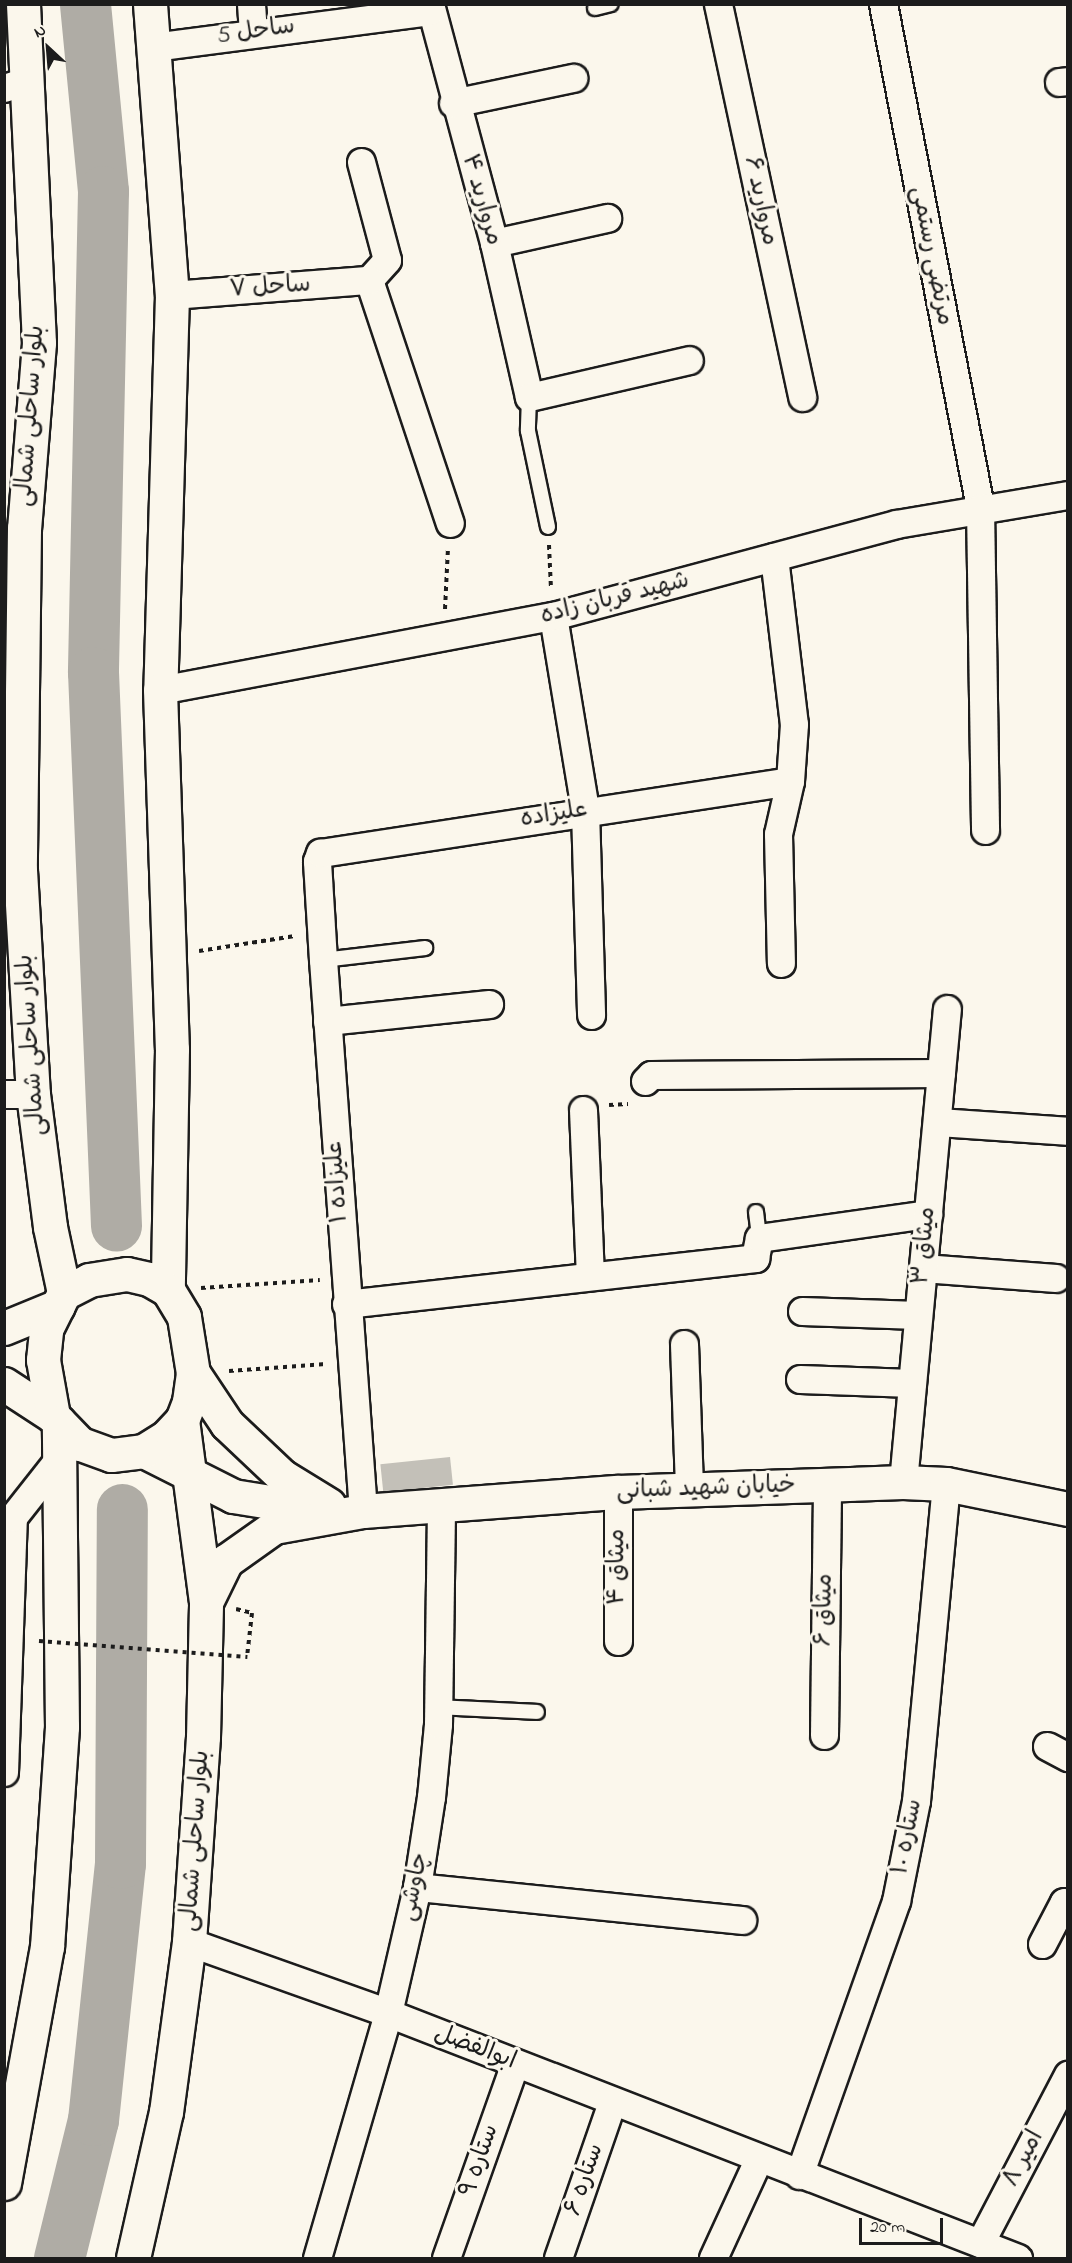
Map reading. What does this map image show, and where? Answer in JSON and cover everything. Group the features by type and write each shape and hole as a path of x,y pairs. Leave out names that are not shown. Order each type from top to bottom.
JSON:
{"main road":[{"name":"بلوار ساحلی شمالی","path":"23,4 15,85 39,343 14,527 13,871 19,1094 50,1227 61,1300"},
{"path":"150,4 172,295 160,690 172,1083 168,1290"},
{"path":"4,1328 61,1300 89,1280 127,1274 149,1278 168,1290 184,1317 192,1373 189,1402 182,1420 166,1437 144,1451 111,1455 80,1444 56,1419 4,1384"},
{"path":"4,2183 47,1952 62,1727 62,1517 56,1419 43,1360 46,1329 61,1300"},
{"path":"192,1373 227,1424 282,1476 353,1512"},
{"name":"بلوار ساحلی شمالی","path":"133,2259 166,2112 189,1942 203,1737 206,1602 192,1475 182,1420"},
{"name":"خیابان شهید شبانی","path":"144,1451 233,1496 353,1512"},
{"name":"خیابان شهید شبانی","path":"206,1602 226,1561 274,1527 353,1512 618,1492 903,1482 946,1484 1068,1509"}],"street":[{"path":"251,4 253,32"},
{"name":"مروارید ۶","path":"718,4 802,397"},
{"name":"مرتضی رستمی","path":"883,4 980,507 985,830"},
{"name":"ساحل 5","path":"153,47 436,7"},
{"name":"مروارید ۴","path":"436,7 453,103 494,243 529,397"},
{"path":"453,103 573,78"},
{"path":"361,162 387,260 369,280 450,523"},
{"path":"494,243 607,218"},
{"name":"ساحل ۷","path":"172,295 369,280"},
{"path":"529,397 688,360"},
{"name":"شهید قربان زاده","path":"160,690 553,616 896,524 980,507 1068,495"},
{"path":"774,557 794,724 790,781 778,834 781,963"},
{"path":"553,616 585,810 591,1015"},
{"name":"علیزاده","path":"320,853 585,810 790,781"},
{"name":"علیزاده ۱","path":"320,853 317,861 321,932 351,1363 353,1512"},
{"path":"327,1021 489,1004"},
{"name":"میثاق ۳","path":"903,1482 947,1009"},
{"path":"645,1081 651,1075 941,1073"},
{"path":"583,1110 590,1276"},
{"path":"936,1122 1068,1131"},
{"path":"345,1291 590,1276 755,1258 758,1225 928,1214"},
{"path":"923,1268 1056,1278"},
{"path":"802,1311 918,1315"},
{"path":"684,1344 689,1489"},
{"path":"800,1379 912,1383"},
{"path":"4,1772 13,1517 57,1461"},
{"name":"میثاق ۶","path":"824,1735 827,1484"},
{"name":"ستاره ۱۰","path":"799,2175 896,1901 916,1801 946,1484"},
{"name":"میثاق ۴","path":"618,1492 618,1641"},
{"name":"چاوشی","path":"317,2259 388,2013 417,1887 432,1797 438,1707 441,1504"},
{"path":"417,1887 742,1920"},
{"path":"1042,1944 1064,1902 1068,1904"},
{"name":"ابوالفضل","path":"189,1942 388,2013 758,2160 1018,2259"},
{"name":"ستاره ۹","path":"446,2259 514,2063"},
{"name":"امیر ۸","path":"980,2243 1068,2076"},
{"name":"ستاره ۶","path":"558,2259 612,2102"},
{"path":"714,2259 758,2160"}],"lane":[{"path":"595,8 611,4"},
{"path":"529,397 528,431 548,527"},
{"path":"323,960 425,948"},
{"path":"438,1707 537,1712"}],"path":[{"path":"443,637 450,523"},
{"path":"548,527 553,616"},
{"path":"168,955 321,932"},
{"path":"583,1110 643,1102 645,1081"},
{"path":"168,1290 345,1291"},
{"path":"192,1373 351,1363"},
{"path":"39,1641 247,1658 252,1613"}],"building":[{"path":"450,1457 453,1485 383,1492 380,1464"}],"waterway":[{"path":"85,4 103,191 93,672 116,1226"},
{"path":"59,2258 93,2120 120,1863 122,1509"}]}
